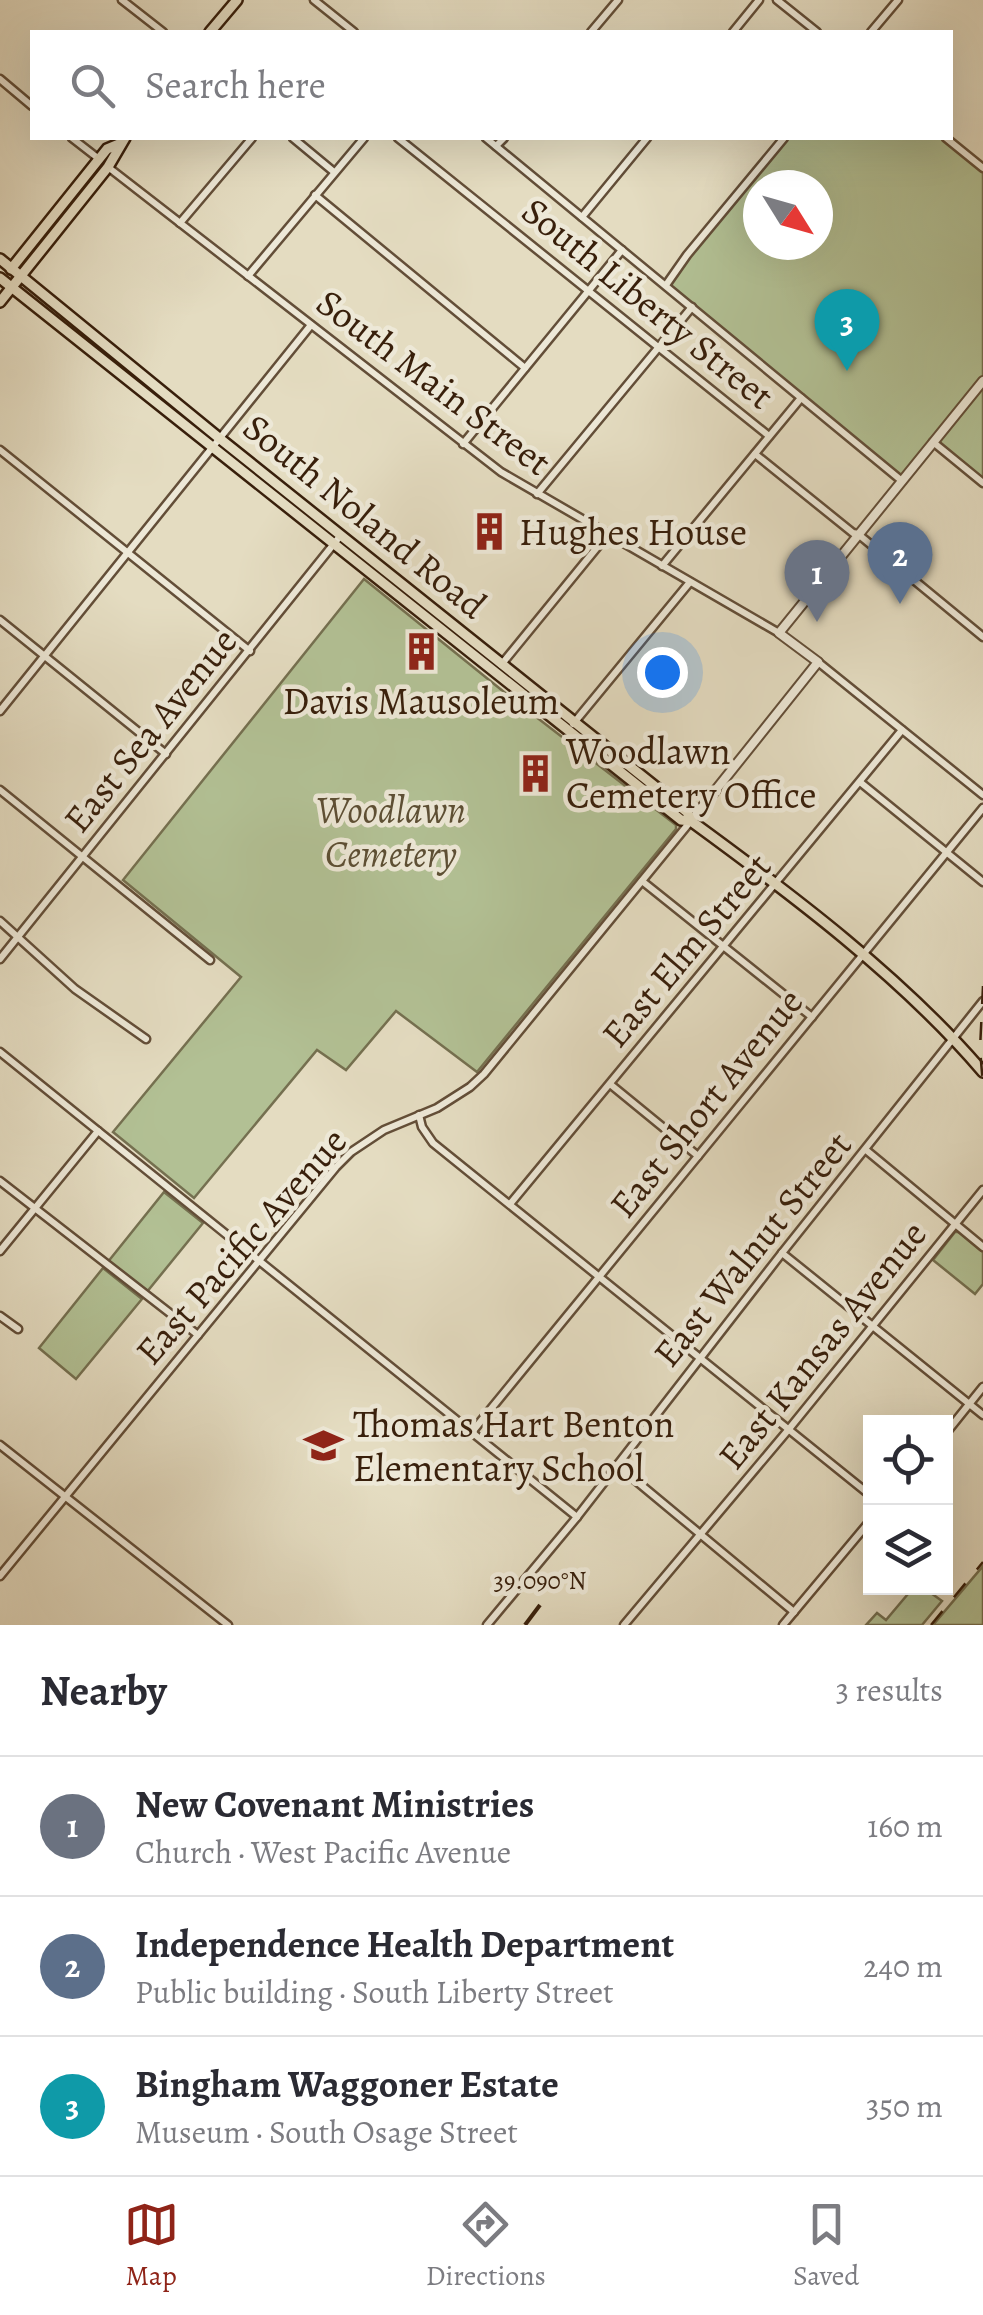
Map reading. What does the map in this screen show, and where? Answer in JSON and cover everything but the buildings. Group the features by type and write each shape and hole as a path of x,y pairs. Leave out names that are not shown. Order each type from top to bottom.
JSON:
{"main road":[{"path":"212,30 237,0"},
{"path":"0,302 12,268 107,149 122,141"},
{"path":"4,282 20,277 108,167 122,141"},
{"name":"South Noland Road","path":"0,260 216,442"},
{"name":"South Noland Road","path":"4,282 216,442 572,726 681,820 691,821 862,954 983,1072"}],"street":[{"path":"122,0 160,30"},
{"path":"314,0 343,29"},
{"path":"593,30 618,0"},
{"path":"734,30 759,0"},
{"path":"777,0 814,30"},
{"path":"873,30 898,0"},
{"path":"0,79 30,104"},
{"path":"74,140 99,160"},
{"path":"180,223 250,140"},
{"path":"295,140 334,172"},
{"path":"248,276 362,140"},
{"name":"South Liberty Street","path":"401,140 769,436"},
{"path":"488,140 902,480"},
{"path":"496,146 502,140"},
{"path":"582,217 645,140"},
{"path":"666,285 782,140"},
{"path":"948,140 983,168"},
{"name":"South Main Street","path":"108,167 501,472 779,633 983,796"},
{"path":"315,195 525,368"},
{"path":"463,444 622,250"},
{"path":"537,494 692,306"},
{"path":"0,711 311,325"},
{"path":"779,633 983,381"},
{"path":"662,566 801,398"},
{"path":"934,442 983,482"},
{"path":"0,450 250,650"},
{"name":"South Liberty Street","path":"755,454 983,636"},
{"path":"499,668 608,534"},
{"name":"East Sea Avenue","path":"0,959 338,539"},
{"path":"572,726 690,582"},
{"path":"0,620 166,754"},
{"name":"East Pacific Avenue","path":"0,1576 351,1152 384,1130 445,1102 484,1074 818,662"},
{"name":"East Elm Street","path":"510,1204 902,730"},
{"path":"859,782 983,882"},
{"path":"0,790 210,960"},
{"name":"East Short Avenue","path":"472,1432 983,808"},
{"path":"642,880 812,1017"},
{"path":"0,921 76,989 146,1039"},
{"name":"East Walnut Street","path":"487,1625 983,1001"},
{"path":"972,1014 983,1012"},
{"path":"0,1052 576,1517"},
{"path":"610,1084 698,1156"},
{"path":"418,1115 434,1143 863,1489"},
{"path":"0,1251 98,1130"},
{"path":"866,1150 983,1248"},
{"path":"0,1181 198,1335"},
{"name":"East Kansas Avenue","path":"624,1625 983,1190"},
{"path":"782,1253 983,1415"},
{"path":"0,1316 18,1329"},
{"path":"953,1424 983,1388"},
{"path":"0,1446 228,1625"},
{"path":"617,1465 794,1612"},
{"path":"784,1625 863,1528"}],"green space":[{"path":"782,140 948,140 983,168 983,483 934,443 902,481 666,285 743,189 743,260 833,260 833,170 758,170"},
{"name":"Woodlawn Cemetery","path":"364,579 676,825 676,829 477,1072 396,1011 346,1070 317,1050 194,1198 113,1132 241,977 123,880"},
{"path":"164,1192 203,1223 146,1293 107,1263"},
{"path":"955,1232 983,1252 983,1284 975,1294 933,1260"},
{"path":"103,1268 142,1299 76,1379 39,1348"},
{"path":"983,1566 983,1625 933,1625"},
{"path":"907,1595 934,1595 942,1601 922,1625 866,1625 877,1613 886,1620"}],"railway":[{"path":"983,986 983,1085"},
{"path":"931,1625 983,1562"}],"place":[{"name":"Bingham Waggoner Estate","path":"847,371"},
{"name":"Hughes House","path":"489,532"},
{"name":"Independence Health Department","path":"900,604"},
{"name":"New Covenant Ministries","path":"817,622"},
{"name":"Davis Mausoleum","path":"421,652"},
{"name":"Woodlawn Cemetery Office","path":"536,773"},
{"name":"Thomas Hart Benton Elementary School","path":"323,1446"}]}
